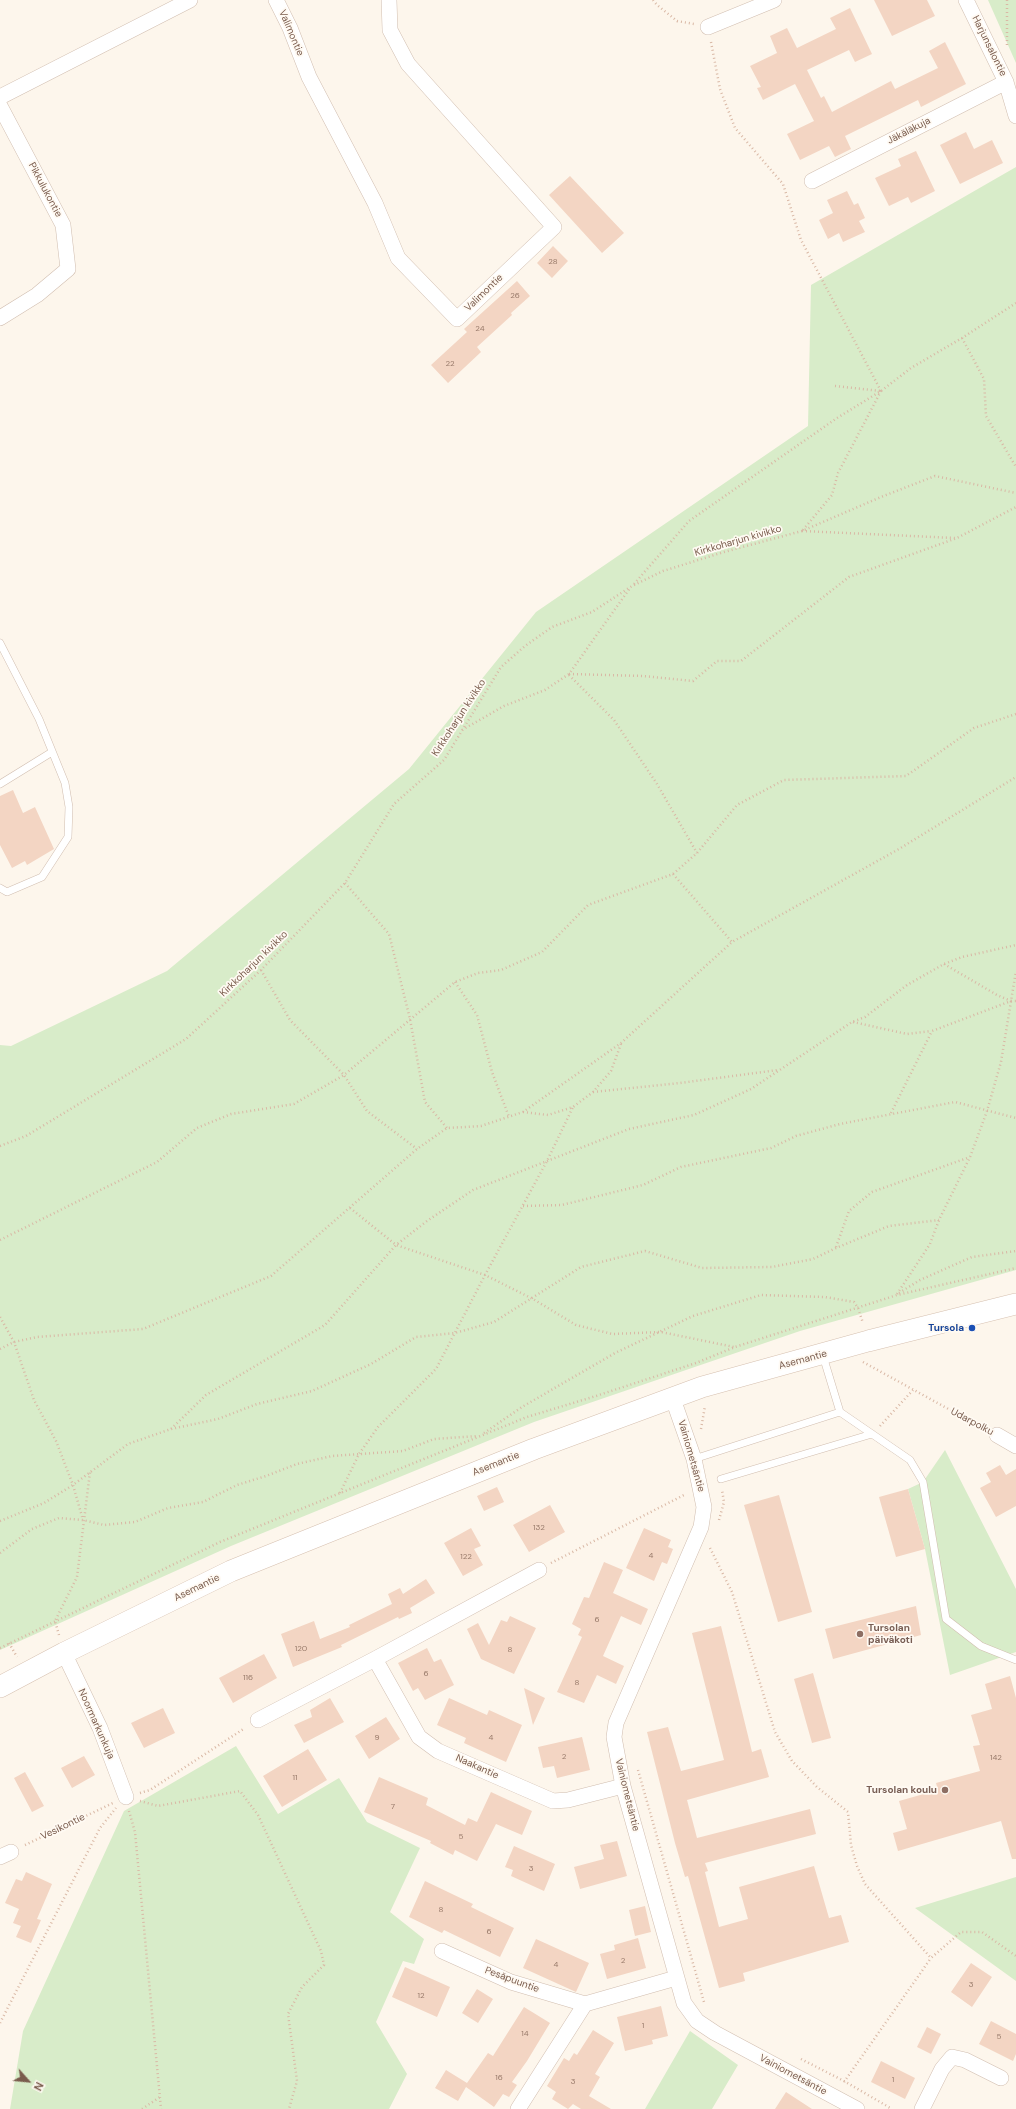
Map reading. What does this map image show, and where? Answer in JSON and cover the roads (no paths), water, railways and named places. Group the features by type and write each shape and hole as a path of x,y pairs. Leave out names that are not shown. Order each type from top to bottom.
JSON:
{"main road":[{"name":"Asemantie","path":"0,1687 64,1653 231,1571 534,1449 673,1399 702,1387 1016,1304"}],"street":[{"path":"0,97 190,0"},
{"name":"Valimontie","path":"276,0 290,28 309,77 375,202 398,258 457,319 554,227 408,64 390,30 389,0"},
{"path":"708,27 774,0"},
{"name":"Harjunsalontie","path":"966,0 1006,82 1016,116"},
{"name":"Jäkäläkuja","path":"812,181 1006,82"},
{"name":"Pikkulukontie","path":"0,106 63,225 68,269 36,295 0,318"},
{"name":"Vainiometsäntie","path":"673,1399 694,1459 701,1486 704,1507 702,1527 616,1723 614,1736 622,1786 684,2003 697,2020 715,2034 835,2104 857,2109"},
{"name":"Udarpolku","path":"997,1435 1016,1446"},
{"path":"258,1720 375,1660 539,1570"},
{"name":"Noormarkunkuja","path":"64,1653 100,1728 126,1797"},
{"name":"Naakantie","path":"375,1660 418,1737 438,1751 553,1801 568,1800 622,1786"},
{"name":"Pesäpuuntie","path":"442,1951 511,1982 585,2004"},
{"path":"518,2109 585,2004 676,1978"},
{"path":"922,2109 942,2069 952,2057 965,2060 1000,2078"}],"lane":[{"path":"0,643 39,719 65,783 69,807 68,837 42,877 7,892 0,888"},
{"path":"0,784 52,752"},
{"path":"823,1354 840,1412 910,1460 923,1482 946,1619 981,1646 1016,1660"},
{"path":"694,1459 840,1412"},
{"path":"721,1479 872,1434"}],"place":[{"name":"Tursola","path":"972,1328"},
{"name":"Tursolan päiväkoti","path":"860,1634"},
{"name":"Tursolan koulu","path":"945,1790"}]}
